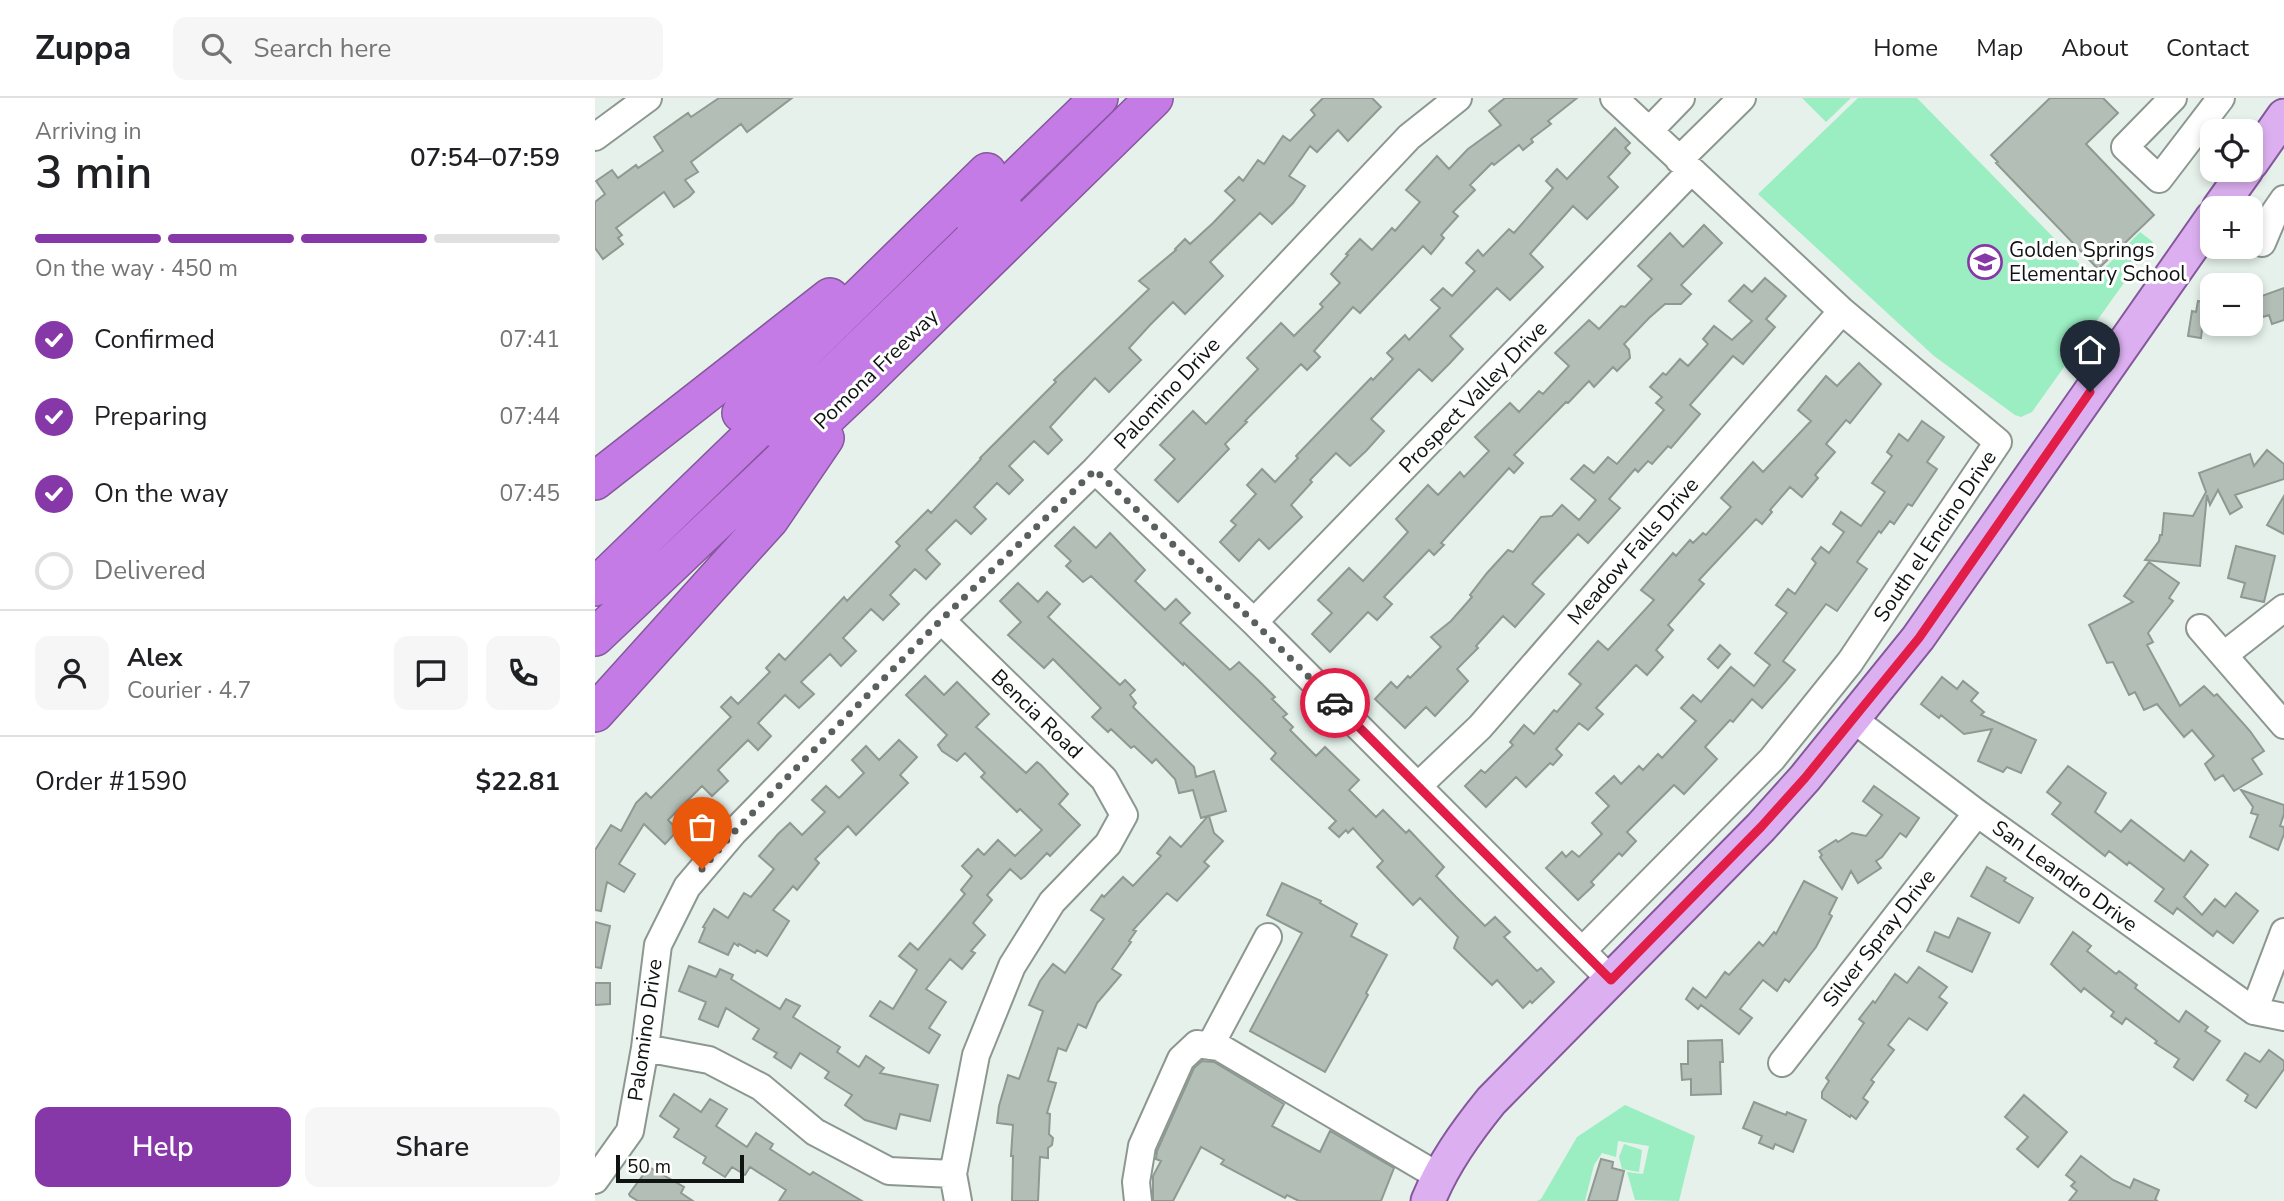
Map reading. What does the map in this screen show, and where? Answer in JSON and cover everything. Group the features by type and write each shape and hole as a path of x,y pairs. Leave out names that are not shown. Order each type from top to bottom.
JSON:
{"highway":[{"path":"595,556 1064,98"},
{"path":"595,587 1099,98"},
{"path":"595,606 1118,98"},
{"name":"Pomona Freeway","path":"595,637 862,384 1154,98"},
{"path":"595,481 972,187"},
{"path":"595,713 771,519 862,384"}],"main road":[{"path":"2263,146 2284,116"},
{"path":"1433,1188 1467,1131 1491,1101 1761,827 1805,778 1919,638 2200,235"}],"street":[{"path":"595,137 621,106 648,98"},
{"name":"Palomino Drive","path":"595,1180 630,1131 645,1048 658,945 687,887 733,833 941,620 1095,470 1409,137 1458,98"},
{"name":"South el Encino Drive","path":"1582,951 1772,759 1850,662 1999,442 1842,311 1614,98"},
{"path":"1649,131 1681,98"},
{"name":"Prospect Valley Drive","path":"1254,622 1685,166 1742,98"},
{"path":"2173,98 2125,147 2159,179 2221,98"},
{"path":"2263,241 2275,212 2284,199"},
{"name":"Meadow Falls Drive","path":"1418,786 1480,727 1842,311"},
{"path":"1095,470 1254,622 1611,980"},
{"path":"2224,655 2284,608"},
{"name":"Bencia Road","path":"941,620 1104,779 1125,815 1108,844 1052,902 1012,966 976,1055 953,1174"},
{"path":"2200,628 2284,725"},
{"name":"San Leandro Drive","path":"1853,719 1977,813 2253,1011 2284,1017"},
{"name":"Silver Spray Drive","path":"1782,1063 1977,813"},
{"path":"2253,1011 2284,932"},
{"path":"1210,1046 1268,937"},
{"path":"1138,1201 1136,1182 1142,1146 1181,1059 1197,1044 1219,1047 1433,1188"},
{"path":"645,1048 709,1060 761,1087 815,1132 889,1171 953,1174 958,1201"}],"green space":[{"path":"1802,98 1851,98 1826,122"},
{"path":"1858,98 1917,98 2094,279 2140,232 2153,242 2032,412 2021,417 2015,415 1934,356 1758,194"},
{"path":"1625,1105 1695,1136 1679,1201 1635,1200 1627,1172 1643,1174 1649,1146 1618,1141 1616,1157 1602,1153 1594,1165 1585,1201 1537,1201 1541,1199 1577,1137"},
{"path":"1624,1144 1642,1150 1639,1172 1622,1169 1619,1157"}],"building":[{"path":"719,98 792,98 747,132 741,124 691,162 698,172 685,180 694,192 674,207 664,192 616,228 622,235 618,238 623,244 603,259 595,248 595,202 605,194 596,181 612,170 618,178 636,165 638,168 663,151 654,137 688,113 691,117"},
{"path":"1323,98 1372,98 1381,107 1348,141 1338,130 1317,152 1310,146 1289,176 1305,186 1293,203 1272,224 1260,213 1210,262 1223,276 1185,314 1173,302 1150,325 1129,348 1141,360 1109,392 1095,378 1050,427 1062,440 1048,454 1034,441 1009,466 1023,480 1009,494 997,483 974,507 986,519 971,534 956,520 926,550 940,564 926,579 915,569 890,595 899,604 883,620 871,609 843,638 856,651 841,666 830,654 801,682 814,694 799,708 785,695 758,723 771,736 758,750 748,740 718,770 728,781 712,796 702,786 668,820 678,830 665,844 644,824 619,864 635,874 624,892 607,882 601,911 595,910 595,850 611,825 621,831 636,803 646,793 651,798 731,717 721,707 731,697 738,704 770,672 766,668 779,654 785,660 844,597 847,601 900,546 896,542 928,510 931,513 980,458 1056,382 1054,380 1149,289 1139,281 1185,239 1190,244 1213,223 1235,200 1225,191 1239,177 1243,181 1258,160 1264,164 1283,136 1290,141 1315,115 1311,110"},
{"path":"1505,98 1577,98 1548,121 1551,124 1531,139 1533,142 1523,150 1519,145 1494,165 1492,163 1470,185 1475,190 1453,212 1458,216 1441,235 1444,238 1431,254 1423,246 1360,313 1353,307 1314,351 1320,357 1307,370 1301,364 1245,421 1247,422 1225,444 1229,449 1178,502 1155,480 1175,459 1160,445 1193,411 1206,424 1258,369 1247,358 1281,323 1294,336 1323,307 1320,304 1340,283 1331,274 1348,255 1346,254 1360,239 1372,250 1392,228 1395,231 1420,202 1406,190 1437,156 1449,169 1468,149 1501,125 1489,111"},
{"path":"2050,98 2103,98 2118,113 2086,144 2154,215 2098,269 1991,155"},
{"path":"1615,128 1630,143 1625,148 1630,153 1608,177 1618,187 1587,219 1573,206 1530,254 1543,267 1510,300 1497,288 1450,336 1463,349 1450,363 1432,381 1419,369 1371,419 1384,431 1366,451 1350,466 1336,453 1291,505 1302,517 1269,549 1259,539 1239,561 1220,542 1236,525 1231,521 1256,494 1247,485 1262,469 1275,482 1298,458 1296,456 1371,378 1373,380 1393,359 1387,353 1405,335 1409,340 1440,308 1431,300 1443,288 1452,296 1475,271 1466,263 1478,250 1483,256 1509,229 1514,233 1553,188 1546,181 1557,169 1567,179"},
{"path":"1704,225 1722,243 1681,285 1691,294 1681,304 1665,304 1649,318 1624,344 1629,350 1630,358 1617,371 1613,367 1594,387 1589,381 1566,402 1514,455 1523,463 1514,473 1509,468 1441,543 1444,545 1434,555 1429,550 1384,597 1392,604 1377,620 1368,612 1330,652 1312,634 1332,613 1318,600 1349,568 1363,581 1408,532 1396,519 1428,485 1438,495 1460,472 1464,477 1489,451 1475,437 1510,403 1519,412 1539,391 1543,394 1569,366 1555,353 1589,320 1599,329 1652,279 1638,266 1670,233 1683,247"},
{"path":"1765,278 1786,296 1766,319 1775,327 1743,364 1733,356 1690,405 1700,414 1671,448 1668,446 1652,464 1648,461 1638,472 1635,469 1609,499 1620,508 1588,543 1578,534 1532,584 1544,594 1515,627 1503,616 1476,646 1478,648 1457,669 1468,681 1435,716 1426,707 1405,728 1375,699 1391,682 1397,688 1408,676 1410,678 1441,647 1431,637 1451,621 1472,597 1470,595 1487,573 1508,550 1513,552 1541,517 1552,516 1562,505 1579,520 1596,500 1571,479 1584,465 1594,473 1608,457 1617,464 1664,410 1656,403 1662,397 1650,387 1663,373 1666,375 1680,359 1688,366 1708,344 1703,339 1714,326 1732,340 1752,321 1729,301 1744,285 1752,292"},
{"path":"2284,288 2284,320 2272,324 2269,315 2263,317 2263,296"},
{"path":"2200,301 2201,338 2188,336 2192,311 2196,312"},
{"path":"1859,363 1881,384 1850,423 1846,420 1826,444 1835,452 1815,475 1818,478 1802,497 1790,487 1762,524 1756,519 1699,580 1704,584 1668,625 1673,630 1656,650 1663,657 1647,675 1636,665 1596,708 1603,714 1588,730 1579,723 1556,749 1562,755 1553,765 1550,763 1526,787 1516,777 1486,807 1465,786 1481,770 1485,773 1513,745 1510,742 1524,725 1534,734 1554,710 1557,712 1581,684 1569,674 1598,641 1608,650 1654,600 1641,590 1673,553 1676,556 1690,540 1693,543 1703,533 1706,535 1731,507 1721,498 1753,462 1763,472 1811,421 1798,410 1826,376 1837,386"},
{"path":"1922,421 1944,437 1927,462 1937,469 1912,506 1908,504 1894,524 1890,521 1881,533 1879,531 1857,562 1867,569 1837,611 1826,604 1783,661 1795,670 1762,708 1752,699 1733,722 1730,720 1705,747 1717,759 1684,794 1674,785 1627,832 1636,841 1622,856 1619,853 1591,882 1594,885 1578,900 1546,868 1562,852 1566,857 1572,851 1579,857 1602,834 1592,823 1609,806 1596,793 1614,776 1621,784 1639,766 1643,770 1658,754 1662,758 1696,721 1681,708 1693,695 1701,702 1731,667 1754,686 1770,665 1755,653 1787,613 1776,605 1788,589 1795,594 1816,563 1812,559 1821,547 1829,553 1844,532 1833,524 1841,512 1861,526 1885,492 1872,483 1892,456 1887,452 1899,434 1908,441"},
{"path":"2267,450 2284,464 2284,479 2235,495 2242,507 2230,514 2218,490 2210,505 2207,495 2200,566 2145,560 2162,535 2164,513 2193,516 2206,492 2199,473 2250,454 2254,466"},
{"path":"2284,496 2284,534 2267,525"},
{"path":"1074,527 1096,548 1110,533 1145,570 1135,581 1165,610 1176,599 1190,613 1180,623 1230,670 1239,662 1259,681 1287,714 1283,717 1293,727 1290,730 1316,756 1325,747 1359,780 1349,790 1376,817 1383,810 1406,833 1409,830 1444,867 1436,876 1456,897 1485,926 1495,917 1510,932 1504,937 1537,971 1541,968 1554,982 1523,1008 1497,980 1492,985 1454,948 1458,937 1420,898 1413,905 1377,867 1383,861 1353,828 1348,833 1346,830 1339,837 1329,828 1336,821 1271,759 1276,753 1091,576 1083,582 1066,566 1071,561 1055,546"},
{"path":"2236,546 2275,556 2264,602 2241,597 2245,583 2228,578"},
{"path":"2149,562 2179,583 2169,598 2173,601 2148,633 2153,642 2147,645 2180,706 2204,686 2214,696 2217,694 2264,751 2252,759 2262,774 2234,791 2223,775 2215,780 2205,764 2214,756 2192,730 2184,737 2157,704 2144,710 2135,692 2129,695 2113,662 2107,663 2089,625 2133,602 2124,596"},
{"path":"1018,583 1038,602 1047,592 1060,604 1048,617 1120,685 1125,680 1135,690 1130,695 1136,703 1133,707 1194,767 1196,777 1214,771 1226,811 1209,816 1214,833 1223,841 1204,862 1209,866 1177,901 1167,893 1133,930 1136,931 1129,941 1131,942 1112,969 1121,975 1097,1003 1086,1028 1078,1024 1066,1051 1058,1048 1048,1081 1056,1083 1047,1113 1050,1114 1049,1134 1053,1138 1052,1145 1048,1148 1048,1158 1040,1157 1038,1201 1012,1201 1013,1125 997,1123 1008,1075 1019,1079 1043,1011 1029,1005 1040,981 1053,964 1065,973 1104,919 1091,910 1102,895 1104,897 1123,877 1133,886 1161,856 1157,853 1170,837 1181,847 1208,816 1201,818 1193,790 1179,793 1175,779 1156,759 1152,763 1134,746 1131,748 1111,729 1108,732 1092,717 1101,708 1053,659 1044,668 1008,635 1021,622 1000,601"},
{"path":"1720,645 1730,654 1718,668 1708,659"},
{"path":"925,676 944,695 957,682 989,714 976,727 1026,773 1037,762 1041,765 1068,794 1059,804 1080,825 1050,856 1047,853 1025,876 1021,879 1010,869 987,895 992,900 973,923 985,935 971,951 975,953 962,969 950,959 926,989 946,1002 929,1028 940,1035 929,1053 870,1016 880,1001 893,1009 917,970 899,956 910,943 918,950 965,894 961,890 972,876 962,866 978,849 984,855 998,840 1015,856 1042,830 1020,809 1017,812 981,777 985,773 965,753 957,761 942,751 938,745 947,735 906,695"},
{"path":"1942,677 1957,689 1963,681 1978,693 1971,701 1984,712 1981,715 2036,740 2021,773 2007,767 2003,772 1978,761 1992,729 1964,734 1941,715 1939,718 1921,704"},
{"path":"899,740 917,757 900,775 908,783 856,835 848,826 815,859 819,863 797,890 793,886 773,910 789,921 767,956 734,943 728,955 699,942 705,928 703,927 714,909 728,918 744,893 751,897 774,869 759,856 778,834 790,823 802,835 825,812 812,800 826,786 839,798 864,773 852,760 866,746 879,760"},
{"path":"2068,766 2106,793 2095,812 2121,832 2131,820 2184,861 2191,851 2208,865 2184,897 2202,915 2215,899 2225,907 2236,893 2258,911 2233,943 2217,931 2213,936 2177,908 2173,914 2155,901 2164,889 2129,862 2127,865 2109,851 2105,856 2052,814 2061,803 2047,792"},
{"path":"1874,786 1919,818 1906,837 1900,833 1876,861 1881,868 1858,883 1851,871 1842,889 1820,857 1822,855 1819,851 1852,833 1866,836 1882,815 1863,801"},
{"path":"2241,790 2284,805 2280,826 2284,827 2284,834 2278,850 2250,837 2258,815 2251,813 2253,807"},
{"path":"1987,867 2006,878 2004,881 2033,898 2019,923 1971,896"},
{"path":"1804,881 1837,898 1829,914 1832,916 1816,947 1789,982 1785,979 1777,991 1763,980 1740,1009 1752,1018 1739,1034 1701,1005 1698,1009 1686,999 1693,988 1706,998 1725,972 1729,975 1759,942 1763,946 1774,932 1776,934"},
{"path":"1282,883 1321,901 1320,903 1357,924 1351,936 1387,955 1325,1072 1250,1031 1302,933 1267,915"},
{"path":"1958,918 1990,933 1972,972 1927,951 1935,932 1949,938"},
{"path":"595,922 610,926 601,968 595,967"},
{"path":"2073,932 2091,946 2087,951 2116,974 2119,971 2137,985 2135,988 2179,1022 2186,1011 2208,1027 2205,1031 2220,1041 2193,1080 2174,1067 2179,1059 2155,1043 2157,1041 2126,1018 2122,1024 2111,1016 2114,1012 2084,988 2081,992 2051,964"},
{"path":"689,966 716,977 720,969 733,975 731,979 780,1009 786,999 800,1006 793,1017 840,1047 837,1052 859,1067 866,1056 884,1068 880,1073 938,1085 930,1121 900,1114 896,1129 865,1120 845,1105 852,1095 825,1078 829,1072 800,1053 791,1068 774,1057 777,1053 753,1039 759,1029 726,1008 718,1027 699,1019 706,1002 679,991"},
{"path":"1919,967 1947,987 1939,997 1947,1003 1927,1030 1909,1018 1888,1045 1894,1050 1871,1080 1874,1082 1863,1098 1868,1102 1856,1119 1851,1115 1850,1117 1822,1098 1822,1092 1829,1081 1826,1078 1864,1023 1859,1019 1873,1001 1875,1003 1895,974 1907,983"},
{"path":"595,983 610,983 610,1004 595,1005"},
{"path":"1722,1040 1721,1094 1691,1095 1691,1079 1682,1080 1681,1064 1688,1064 1688,1041"},
{"path":"2269,1050 2284,1061 2284,1069 2256,1108 2245,1101 2248,1095 2227,1080 2245,1053 2260,1062"},
{"path":"1202,1061 1214,1062 1284,1104 1272,1126 1320,1152 1330,1131 1394,1168 1381,1201 1299,1201 1287,1195 1285,1198 1221,1164 1224,1160 1201,1147 1173,1201 1153,1201 1153,1176 1161,1161 1156,1159 1157,1151 1194,1068"},
{"path":"674,1094 701,1112 710,1099 727,1109 716,1126 747,1147 756,1133 773,1144 770,1149 810,1175 813,1172 862,1201 779,1201 786,1190 750,1167 745,1175 732,1167 725,1177 703,1163 706,1157 674,1137 679,1129 660,1116"},
{"path":"2024,1095 2067,1132 2038,1167 2017,1149 2028,1137 2005,1117"},
{"path":"1754,1102 1806,1120 1793,1152 1775,1144 1773,1149 1759,1143 1762,1136 1743,1128"},
{"path":"2081,1156 2113,1180 2130,1188 2134,1179 2159,1190 2155,1200 2158,1201 2069,1201 2077,1191 2071,1186 2075,1182 2066,1175"},
{"path":"1601,1159 1613,1162 1612,1168 1624,1171 1617,1201 1588,1201"},
{"path":"649,1167 684,1187 681,1193 693,1201 638,1201 630,1196"}],"way so far":[{"path":"702,869 733,833 941,620 1095,470 1335,703"}],"place":[{"name":"Golden Springs Elementary School","path":"1985,262"}],"route":[{"path":"1335,703 1611,980 1761,827 1805,778 1919,638 2090,392"}]}
